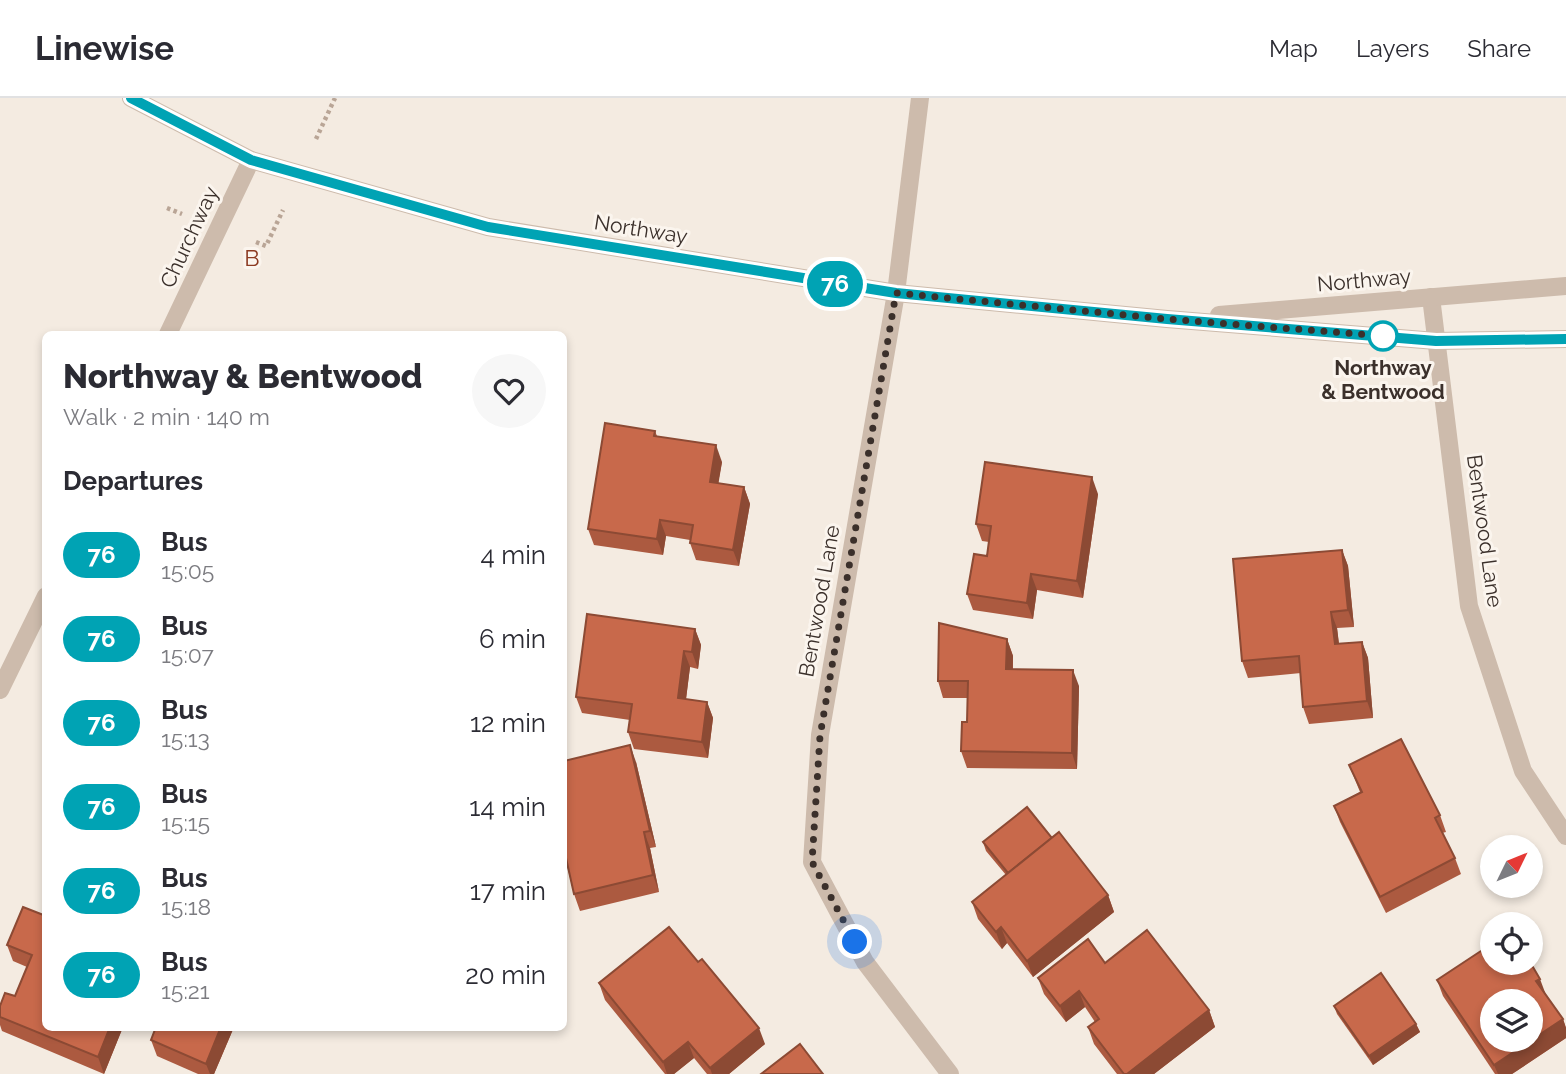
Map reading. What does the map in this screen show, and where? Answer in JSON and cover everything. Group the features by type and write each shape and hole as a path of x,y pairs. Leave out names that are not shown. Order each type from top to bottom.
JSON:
{"street":[{"name":"Northway","path":"131,98 251,160 488,227 896,293 1436,341 1566,339"},
{"name":"Bentwood Lane","path":"920,98 896,293 820,736 812,862 865,962 950,1074"},
{"name":"Churchway","path":"169,331 251,160"},
{"name":"Northway","path":"1167,319 1566,286"},
{"name":"Bentwood Lane","path":"1431,297 1469,606 1523,771 1566,836"},
{"path":"0,690 42,604"}],"building":[{"path":"605,423 655,431 654,436 716,445 710,482 744,487 733,550 690,543 693,525 660,520 657,539 588,529"},
{"path":"985,462 1092,477 1077,581 1031,574 1027,603 967,594 974,554 987,556 991,526 976,524"},
{"path":"1342,550 1348,610 1331,612 1335,644 1362,642 1367,701 1303,707 1299,656 1242,661 1233,559"},
{"path":"587,614 695,629 692,652 684,651 678,698 707,702 702,742 628,732 632,704 576,697"},
{"path":"939,623 1007,639 1006,669 1073,670 1072,753 961,751 962,722 967,722 968,681 938,681"},
{"path":"1401,739 1440,815 1435,818 1455,858 1380,897 1334,806 1362,792 1349,765"},
{"path":"630,745 650,831 644,832 653,875 574,894 567,862 567,760"},
{"path":"1027,807 1052,838 1008,873 983,842"},
{"path":"1059,832 1108,895 1027,961 1001,927 996,932 972,902"},
{"path":"23,907 42,914 42,1031 108,1031 98,1057 0,1017 0,1006 5,993 15,996 32,955 7,945"},
{"path":"669,927 698,962 702,959 759,1028 710,1068 688,1042 663,1062 599,983"},
{"path":"1147,930 1209,1010 1124,1074 1088,1027 1099,1019 1079,991 1060,1006 1038,978 1088,939 1105,963"},
{"path":"1480,952 1480,975 1538,975 1540,979 1536,981 1542,989 1480,989 1480,1044 1437,980"},
{"path":"1381,973 1416,1024 1369,1056 1334,1006"},
{"path":"1543,991 1563,1019 1543,1032"},
{"path":"154,1031 219,1031 206,1064 151,1040"},
{"path":"800,1044 823,1074 761,1074"},
{"path":"1485,1052 1514,1052 1494,1065"}],"bus line":[{"name":"76","path":"131,98 251,160 488,227 896,293 1436,341 1566,339"}],"place":[{"name":"Northway & Bentwood","path":"1383,336"}],"district":[{"name":"B","path":"253,257"}],"route":[{"path":"855,942 812,862 820,736 896,293 1383,336"}]}
